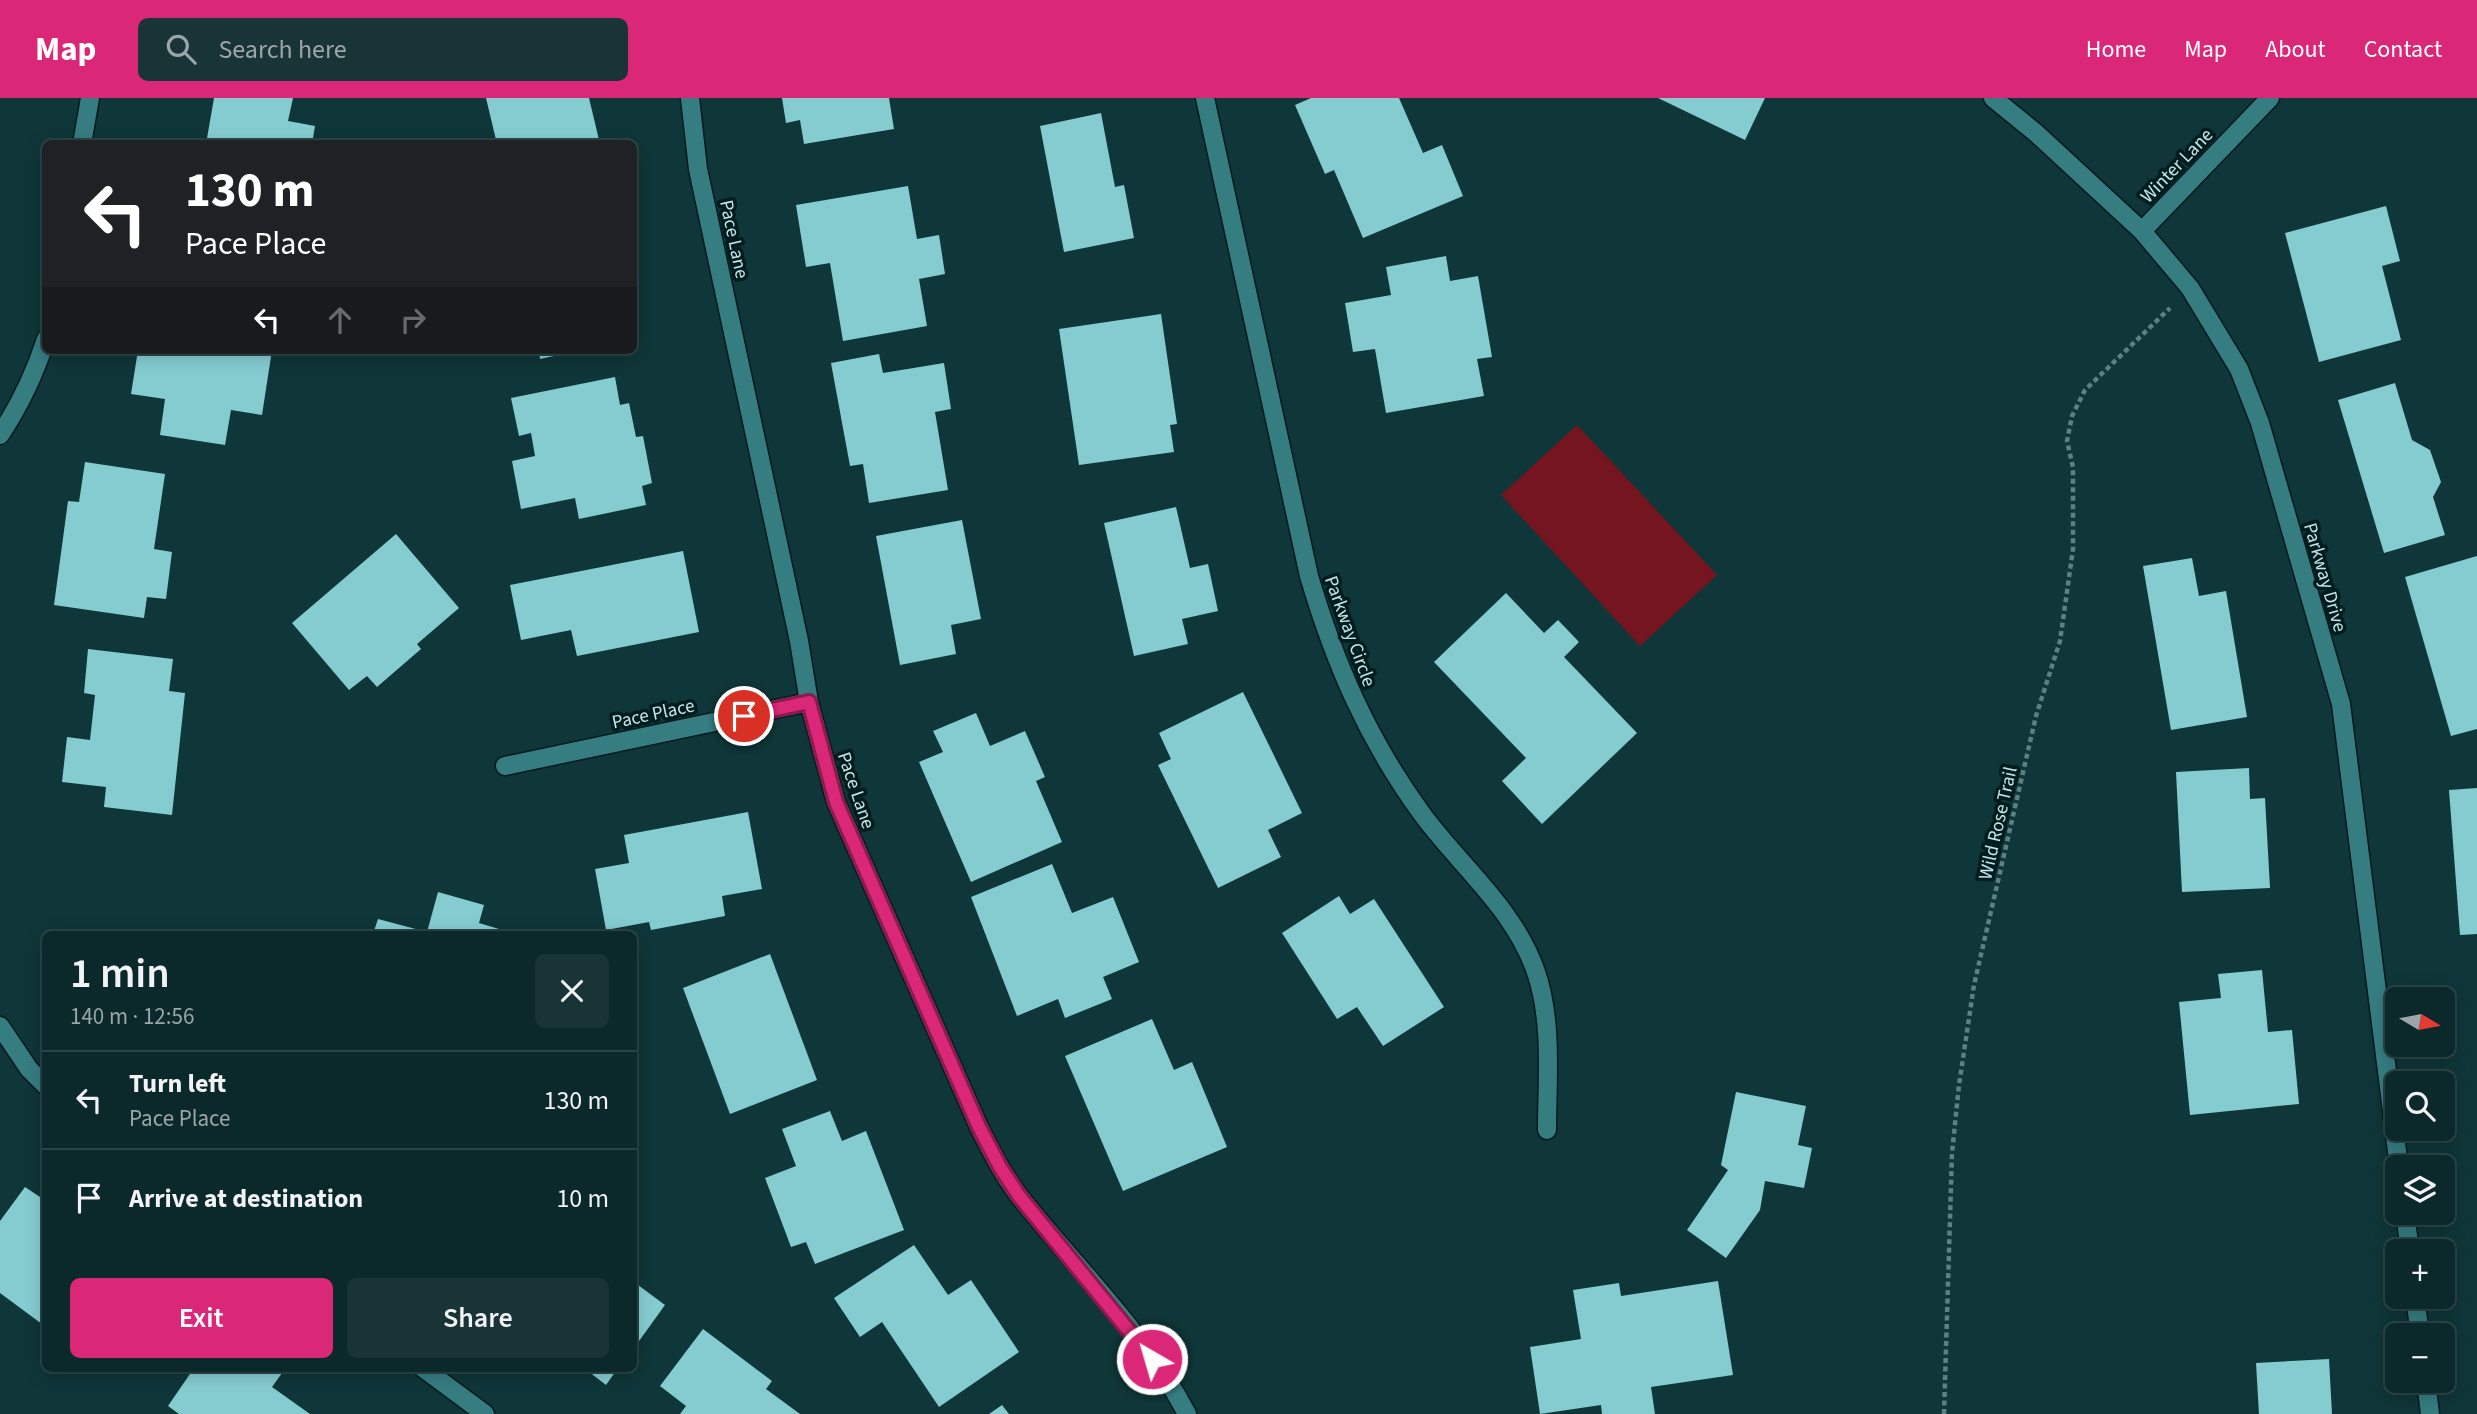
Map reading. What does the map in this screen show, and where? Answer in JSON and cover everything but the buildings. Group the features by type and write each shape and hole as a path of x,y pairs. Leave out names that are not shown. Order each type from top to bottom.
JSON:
{"street":[{"path":"83,140 90,98"},
{"name":"Pace Lane","path":"690,98 698,169 796,627 809,702 839,811 979,1127 1000,1167 1019,1196 1143,1346 1187,1414"},
{"name":"Parkway Circle","path":"1205,98 1309,576 1324,627 1345,680 1396,777 1454,854 1508,916 1523,943 1536,973 1544,1010 1548,1054 1547,1130"},
{"name":"Parkway Drive","path":"1993,98 2036,133 2142,230 2190,288 2239,369 2260,424 2341,704 2397,1155"},
{"name":"Winter Lane","path":"2142,230 2270,98"},
{"path":"0,435 22,398 42,351"},
{"name":"Pace Place","path":"505,766 809,702"},
{"path":"0,1027 29,1069 42,1082"},
{"path":"428,1372 485,1414"},
{"path":"2427,1393 2430,1414"}],"path":[{"name":"Wild Rose Trail","path":"1944,1414 1952,1153 1959,1085 1974,985 2036,716 2060,640 2073,549 2073,467 2067,441 2072,416 2085,390 2190,288"}],"shaded area":[{"path":"1577,425 1717,575 1640,646 1501,495"}],"route":[{"path":"744,716 809,702 836,802 847,830 979,1127 1019,1196 1152,1359"}]}
